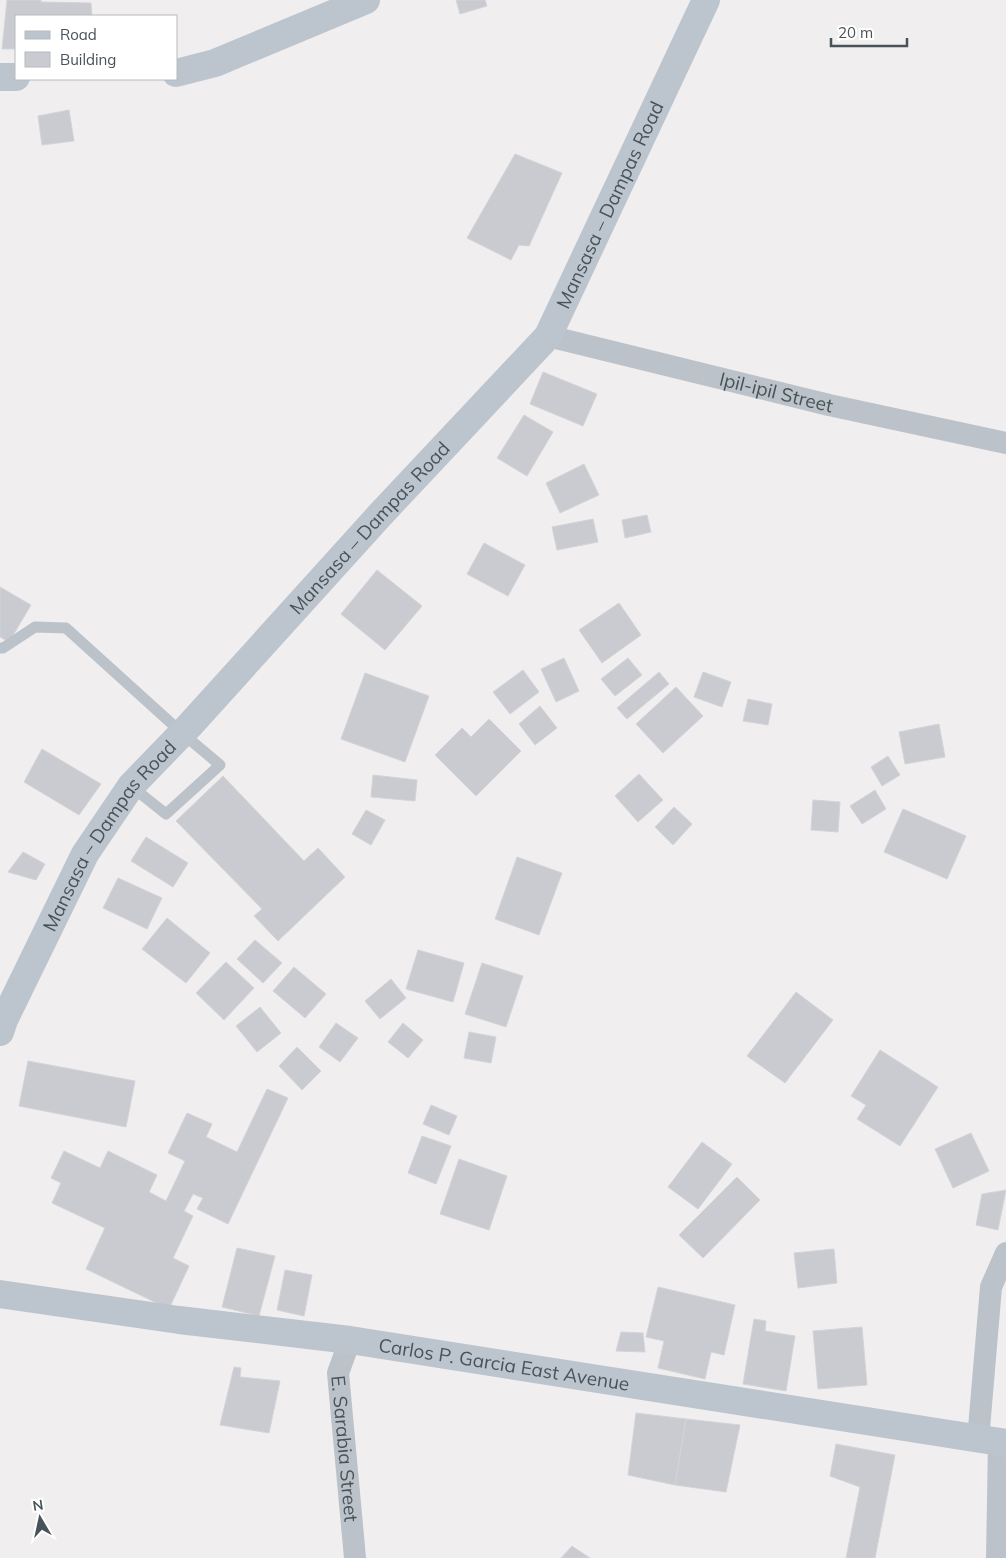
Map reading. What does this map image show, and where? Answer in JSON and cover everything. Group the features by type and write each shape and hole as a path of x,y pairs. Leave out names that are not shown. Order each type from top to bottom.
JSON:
{"main road":[{"path":"178,72 215,63 366,0"},
{"name":"Mansasa – Dampas Road","path":"0,1032 4,1020 85,854 131,786 182,733 379,516 548,336 706,0"},
{"path":"0,77 15,77"},
{"name":"Carlos P. Garcia East Avenue","path":"0,1294 179,1320 350,1340 994,1442"}],"street":[{"name":"Ipil-ipil Street","path":"548,336 829,404 1006,443"},
{"path":"997,1558 992,1287 1006,1253"},
{"name":"E. Sarabia Street","path":"350,1340 338,1373 355,1558"}],"lane":[{"path":"0,648 3,648 35,627 66,628 220,765 166,814 131,786"}],"building":[{"path":"7,0 91,3 92,15 15,15 15,49 2,49"},
{"path":"456,0 485,0 487,6 460,14"},
{"path":"69,110 74,141 42,145 38,116"},
{"path":"515,154 562,173 529,246 519,245 511,260 467,238"},
{"path":"543,372 597,394 583,426 530,404"},
{"path":"524,415 553,432 527,476 497,458"},
{"path":"584,464 599,495 560,513 546,483"},
{"path":"647,515 651,532 625,538 622,520"},
{"path":"593,519 598,542 557,550 552,527"},
{"path":"484,543 525,565 508,596 467,574"},
{"path":"377,570 422,606 385,650 341,614"},
{"path":"0,587 31,605 9,642 0,637"},
{"path":"619,603 641,635 602,663 579,630"},
{"path":"564,658 579,691 556,702 541,669"},
{"path":"628,658 642,675 615,696 601,679"},
{"path":"523,670 539,692 510,714 493,692"},
{"path":"659,672 669,684 627,719 617,708"},
{"path":"703,672 731,682 722,707 694,697"},
{"path":"365,673 429,696 405,762 341,739"},
{"path":"676,687 703,716 663,753 636,724"},
{"path":"748,699 772,704 768,725 743,721"},
{"path":"540,706 557,728 535,745 519,724"},
{"path":"489,719 521,751 476,796 435,755 462,728 471,737"},
{"path":"939,724 945,757 905,764 899,732"},
{"path":"42,749 101,784 79,815 24,782"},
{"path":"888,756 900,775 882,786 871,767"},
{"path":"639,774 663,800 638,822 615,796"},
{"path":"373,775 417,780 415,801 371,797"},
{"path":"223,776 304,861 318,848 345,877 278,941 254,916 262,909 176,821"},
{"path":"875,790 886,809 862,824 850,806"},
{"path":"813,800 840,802 838,832 811,830"},
{"path":"674,807 692,824 673,845 655,827"},
{"path":"903,809 966,836 947,879 884,852"},
{"path":"366,810 385,820 371,845 352,834"},
{"path":"146,837 188,863 173,887 131,861"},
{"path":"23,852 45,864 36,880 8,872"},
{"path":"517,857 562,873 539,935 495,919"},
{"path":"118,878 162,898 147,929 103,908"},
{"path":"167,918 210,953 186,983 142,949"},
{"path":"255,940 282,963 263,983 237,959"},
{"path":"418,950 464,963 453,1002 406,989"},
{"path":"226,962 254,988 224,1020 196,993"},
{"path":"482,963 523,976 506,1027 465,1014"},
{"path":"294,967 326,994 305,1018 273,991"},
{"path":"391,979 406,998 380,1019 365,1001"},
{"path":"796,992 833,1020 785,1083 747,1056"},
{"path":"260,1007 281,1033 257,1052 236,1026"},
{"path":"336,1023 358,1038 340,1062 319,1047"},
{"path":"403,1023 423,1040 408,1058 388,1042"},
{"path":"469,1032 496,1037 491,1063 464,1058"},
{"path":"297,1047 321,1071 302,1090 279,1066"},
{"path":"880,1050 938,1087 900,1146 857,1119 866,1105 851,1096"},
{"path":"28,1061 135,1081 126,1127 19,1106"},
{"path":"267,1089 288,1098 228,1224 197,1209 203,1198 193,1194 184,1211 193,1216 173,1258 189,1266 169,1309 86,1269 105,1228 52,1203 61,1183 51,1178 64,1151 100,1168 108,1151 157,1175 149,1192 166,1201 185,1161 168,1153 187,1113 212,1124 206,1137 237,1152"},
{"path":"431,1105 457,1116 449,1135 423,1124"},
{"path":"971,1133 989,1171 953,1188 935,1149"},
{"path":"422,1136 451,1146 436,1184 408,1173"},
{"path":"702,1142 732,1164 698,1209 668,1187"},
{"path":"459,1159 507,1176 489,1230 440,1214"},
{"path":"737,1177 760,1200 703,1258 679,1235"},
{"path":"1006,1190 998,1230 976,1225 982,1194"},
{"path":"237,1248 275,1256 259,1316 222,1307"},
{"path":"834,1249 837,1283 798,1288 794,1253"},
{"path":"285,1270 312,1275 304,1316 277,1310"},
{"path":"658,1287 735,1305 724,1355 711,1352 705,1379 658,1368 664,1341 646,1337"},
{"path":"754,1319 766,1321 765,1331 795,1336 786,1391 743,1384"},
{"path":"862,1327 867,1385 818,1389 813,1331"},
{"path":"621,1332 643,1333 645,1352 616,1351"},
{"path":"234,1367 241,1368 240,1377 280,1381 269,1433 220,1425"},
{"path":"636,1413 686,1419 675,1485 628,1475"},
{"path":"686,1419 740,1425 726,1492 675,1485"},
{"path":"836,1444 895,1455 875,1558 846,1558 860,1487 830,1476"},
{"path":"572,1546 590,1558 561,1558"}]}
